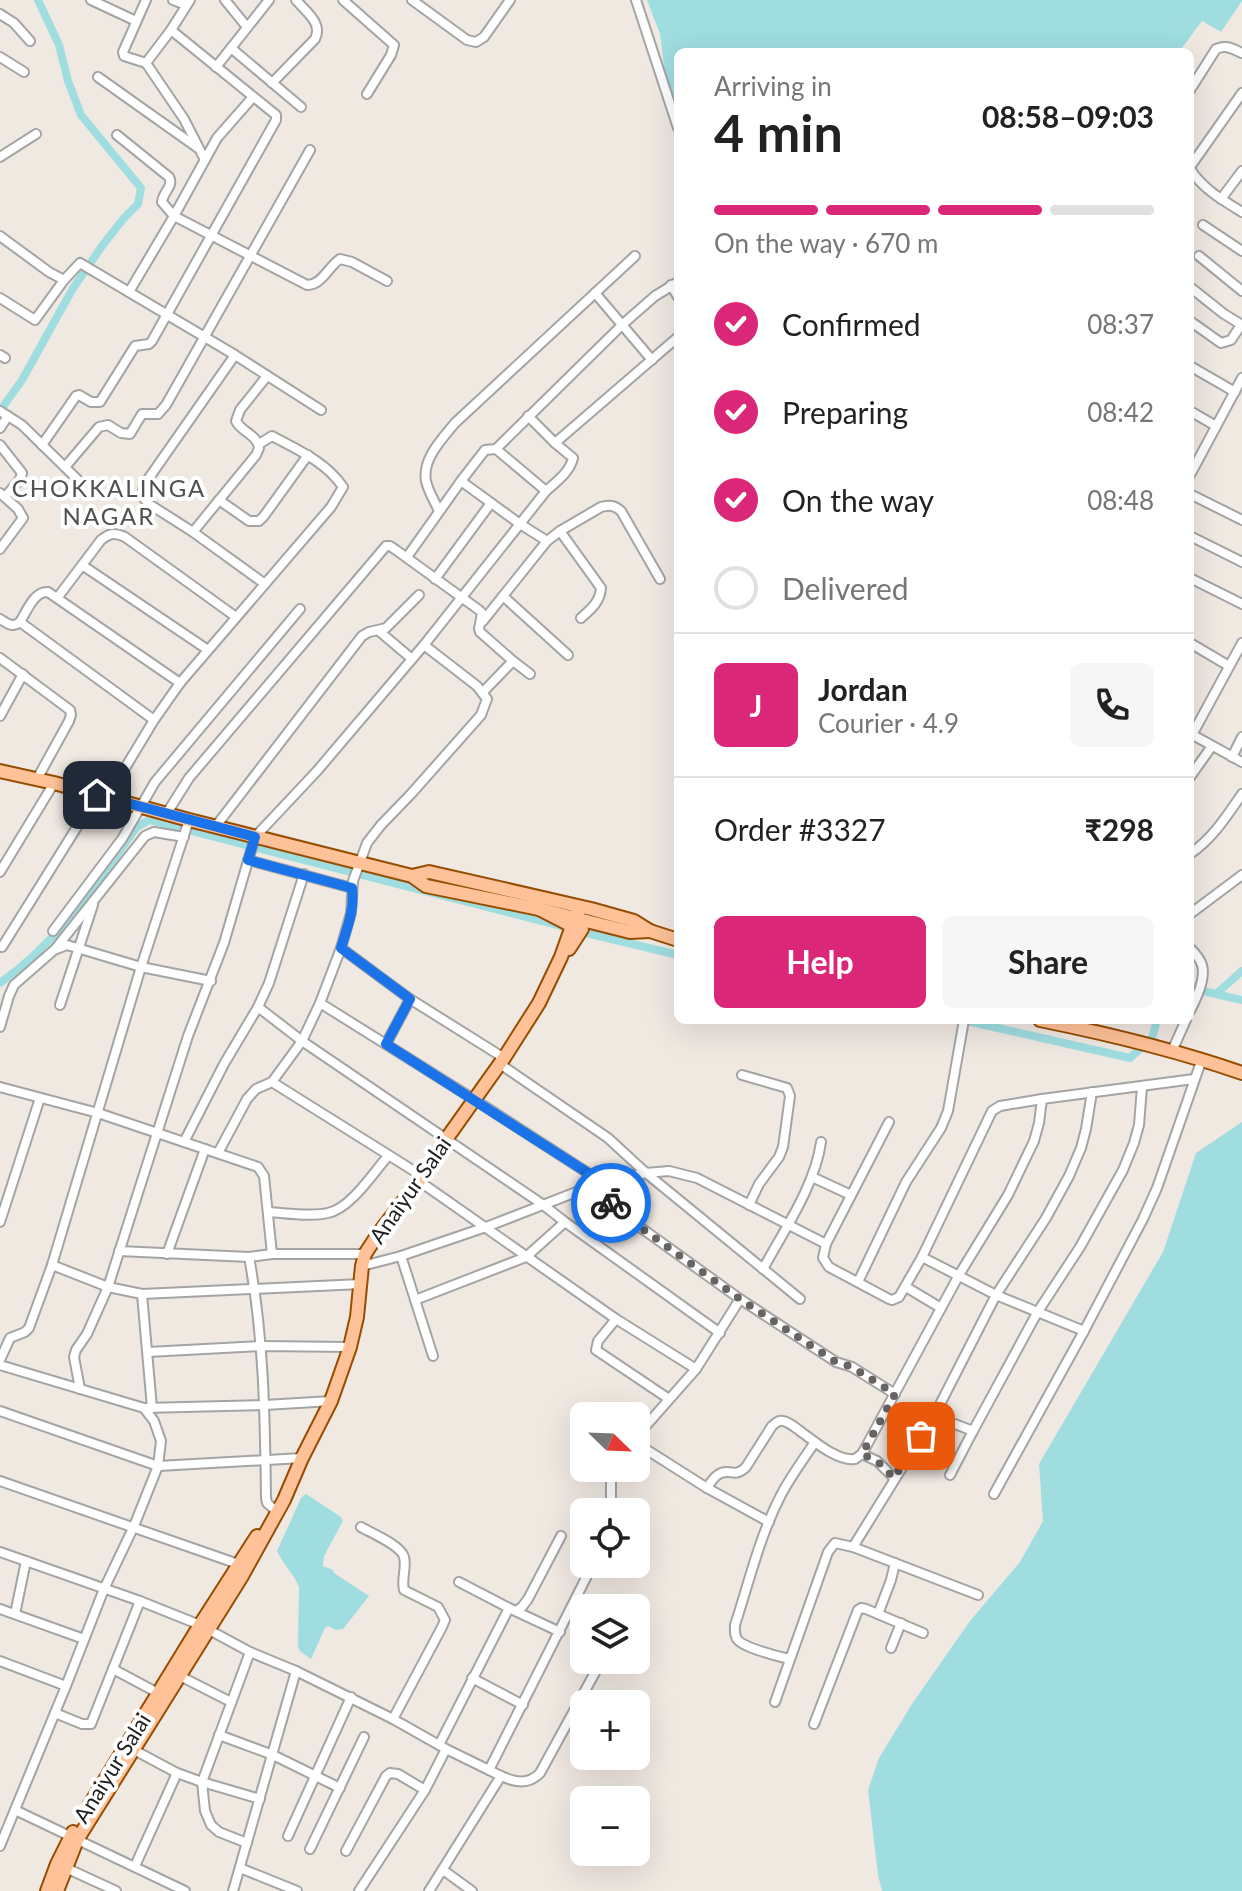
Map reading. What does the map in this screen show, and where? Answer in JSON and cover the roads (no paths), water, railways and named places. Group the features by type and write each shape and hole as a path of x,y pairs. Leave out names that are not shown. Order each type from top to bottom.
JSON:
{"main road":[{"path":"0,771 357,866 412,876 426,886 575,905 634,921 650,931 674,939"},
{"path":"508,896 577,928 612,927 630,932 650,931"},
{"path":"575,905 577,928"},
{"name":"Anaiyur Salai","path":"242,1566 267,1534 331,1401 350,1347 364,1260 378,1234 502,1061 539,1003 577,928 591,909"},
{"path":"1059,1024 1127,1038 1242,1073"},
{"name":"Anaiyur Salai","path":"57,1891 73,1839 134,1750 175,1673 289,1488"},
{"name":"Anaiyur Salai","path":"47,1891 73,1839 158,1693 175,1673"}],"street":[{"path":"91,0 136,21"},
{"path":"146,0 124,47 124,56 146,63 172,99 205,160"},
{"path":"146,63 188,3 173,0"},
{"path":"225,0 247,27"},
{"path":"216,67 269,0"},
{"path":"272,83 318,34 317,24 296,0"},
{"path":"343,0 394,45 394,50 367,94"},
{"path":"412,0 467,40 476,42 484,37 510,0"},
{"path":"636,0 674,116"},
{"path":"0,14 14,23 30,41"},
{"path":"42,445 76,396 100,402 135,346 152,341 276,120 276,115 171,30"},
{"path":"1194,84 1216,49 1227,47 1242,53"},
{"path":"231,48 301,107"},
{"path":"0,57 24,72"},
{"path":"98,77 200,150"},
{"path":"1194,162 1242,93"},
{"path":"129,292 224,129 253,97"},
{"path":"2,151 36,134"},
{"path":"117,135 169,177 170,185 162,202 174,216 307,285 318,283 340,259 387,281"},
{"path":"65,467 99,427 108,425 121,433 130,434 142,414 154,415 161,411 310,150"},
{"path":"1221,199 1242,171"},
{"path":"1194,174 1221,199 1242,212"},
{"path":"1203,225 1242,251"},
{"path":"0,236 64,280"},
{"path":"439,511 426,482 426,467 441,440 455,423 635,256"},
{"path":"1199,256 1242,291"},
{"path":"0,298 35,320 80,263 321,410"},
{"path":"407,557 485,450 496,449 623,324 674,284"},
{"path":"1194,290 1242,325 1231,340 1221,343 1194,324"},
{"path":"595,293 652,360"},
{"path":"555,443 674,341"},
{"path":"235,355 141,491 143,499 149,504 265,584"},
{"path":"1194,368 1235,392"},
{"path":"193,532 256,455 259,444 238,426 236,416 267,376"},
{"path":"1194,454 1216,426 1242,378"},
{"path":"0,428 4,413 22,425 79,481"},
{"path":"1194,413 1216,426"},
{"path":"80,1389 74,1357 108,1287 188,1036 224,943 255,837 317,771 424,645 546,491 573,462 570,455 528,416"},
{"path":"2,947 180,683 331,507 343,487 335,475 308,455 272,436 259,444"},
{"path":"0,445 22,473 20,479 2,495 23,518 0,549"},
{"path":"496,449 546,491"},
{"path":"219,500 249,521 259,521 308,455"},
{"path":"461,481 547,541"},
{"path":"1194,496 1242,520"},
{"path":"435,579 491,503"},
{"path":"479,625 547,541 601,507 615,506 621,511 660,579"},
{"path":"560,531 601,588 596,605 581,618"},
{"path":"58,597 101,540 109,534 118,533 236,617"},
{"path":"1194,538 1242,562"},
{"path":"167,813 189,778 382,548 390,546 407,557 482,613 480,632 530,674"},
{"path":"82,565 208,650"},
{"path":"1194,580 1242,604"},
{"path":"0,619 13,626 20,622 38,594 48,592 180,683"},
{"path":"216,826 358,640 392,623 419,595"},
{"path":"503,596 568,655"},
{"path":"53,931 122,839 168,765 300,609"},
{"path":"20,622 154,720"},
{"path":"379,631 412,659"},
{"path":"1194,729 1242,643"},
{"path":"218,1153 247,1099 256,1089 272,1082 302,1041 341,948 351,913 352,884 357,866 373,833 481,715 487,699 483,692 424,645"},
{"path":"1194,646 1229,666"},
{"path":"0,658 70,710 71,715 37,779"},
{"path":"483,692 513,661"},
{"path":"0,716 23,674"},
{"path":"1194,736 1242,762"},
{"path":"1232,757 1242,737"},
{"path":"1194,771 1212,746"},
{"path":"0,872 54,783"},
{"path":"1194,851 1221,826 1242,794"},
{"path":"189,820 141,967 52,1265 29,1328 10,1338 0,1363 148,1408 331,1401"},
{"path":"0,1027 14,985 54,950 149,832 184,837"},
{"path":"248,859 352,884"},
{"path":"184,1142 224,1064 258,1007 276,965 304,874"},
{"path":"1194,911 1242,875"},
{"path":"60,1005 96,897"},
{"path":"54,950 67,945 141,967 211,981"},
{"path":"341,948 608,1138 646,1173 800,1299"},
{"path":"1194,954 1202,965 1196,992"},
{"path":"386,1044 410,999"},
{"path":"320,1003 602,1182 619,1212 740,1299 836,1362 852,1367 895,1394"},
{"path":"258,1007 302,1041 542,1204 720,1333"},
{"path":"858,1282 906,1182 941,1128 948,1111 963,1024"},
{"path":"1168,1050 1184,1024"},
{"path":"994,1494 1143,1219 1157,1188 1202,1059"},
{"path":"742,1075 787,1088 790,1096 779,1157 759,1184 749,1205"},
{"path":"889,1122 823,1253 825,1263 892,1300 899,1297 906,1287 922,1257 992,1111 1000,1106 1042,1099 1194,1079"},
{"path":"272,1082 421,1178 526,1257 696,1369"},
{"path":"0,1087 98,1113 262,1170 272,1254"},
{"path":"950,1475 1037,1313 1080,1247 1123,1170 1139,1125 1142,1087"},
{"path":"853,1547 934,1416 996,1295 1069,1176 1081,1148 1092,1092"},
{"path":"0,1222 40,1098"},
{"path":"707,1488 721,1472 742,1472 778,1421 792,1425 843,1460 855,1459 862,1454 959,1275 1008,1195 1034,1141 1042,1099"},
{"path":"763,1269 812,1177 821,1142"},
{"path":"167,1254 205,1149"},
{"path":"269,1212 325,1214 339,1210 388,1156"},
{"path":"119,1251 249,1257 272,1254 364,1260 401,1256 602,1182 669,1171 697,1178 826,1244"},
{"path":"812,1177 851,1195"},
{"path":"415,1300 526,1257 565,1222"},
{"path":"401,1256 433,1356"},
{"path":"249,1257 261,1346 266,1498 275,1510"},
{"path":"922,1257 996,1295 1084,1331"},
{"path":"52,1265 108,1287 142,1294 361,1284"},
{"path":"906,1287 941,1308"},
{"path":"0,1846 104,1589 158,1466 161,1441 148,1408 148,1352 142,1294"},
{"path":"650,1423 696,1369 740,1299"},
{"path":"616,1319 598,1341 596,1350 669,1399"},
{"path":"148,1352 261,1346 350,1347"},
{"path":"0,1411 158,1466 302,1458"},
{"path":"934,1416 973,1431"},
{"path":"789,1659 745,1645 735,1634 735,1625 769,1522 792,1475 815,1442"},
{"path":"650,1449 707,1488 769,1522"},
{"path":"862,1454 877,1461 894,1478"},
{"path":"0,1481 242,1566"},
{"path":"361,1527 400,1549 405,1557 404,1590 438,1607 445,1620 393,1719"},
{"path":"359,1891 425,1790 472,1678 512,1609 525,1604 561,1536"},
{"path":"775,1702 828,1552 835,1543 978,1595"},
{"path":"0,1552 204,1627 250,1652 351,1697 501,1776 523,1783 533,1780 540,1773 594,1674"},
{"path":"15,1614 26,1561"},
{"path":"878,1614 895,1563"},
{"path":"489,1770 586,1578"},
{"path":"459,1582 560,1632"},
{"path":"55,1713 82,1724 91,1724 140,1601"},
{"path":"0,1609 84,1639"},
{"path":"814,1724 858,1610 866,1609 923,1633"},
{"path":"891,1648 901,1623"},
{"path":"247,1843 219,1832 211,1825 205,1811 202,1782 250,1652"},
{"path":"0,1661 66,1686"},
{"path":"113,1669 158,1693"},
{"path":"233,1891 296,1671"},
{"path":"175,1673 231,1702"},
{"path":"472,1678 523,1705"},
{"path":"288,1836 351,1697"},
{"path":"219,1735 273,1755 340,1788"},
{"path":"310,1849 364,1737"},
{"path":"134,1750 177,1773 260,1799"},
{"path":"135,1866 177,1773"},
{"path":"346,1851 386,1776 398,1774 425,1790"},
{"path":"429,1891 501,1776"},
{"path":"15,1810 185,1891"},
{"path":"66,1868 116,1891"},
{"path":"240,1868 297,1891"},
{"path":"443,1870 472,1891"}],"water":[{"path":"647,0 1242,0 1221,32 1202,21 1182,48 674,48 674,100 666,82 660,34"},
{"path":"1242,1122 1242,1891 882,1891 868,1790 879,1758 970,1621 1020,1562 1043,1521 1039,1464 1163,1252 1196,1153"},
{"path":"306,1494 343,1521 324,1556 323,1566 369,1596 343,1629 325,1628 311,1659 298,1646 299,1587 277,1551 301,1498"}],"waterway":[{"path":"0,411 22,380 72,290 102,246 138,204 141,188 81,115 59,45 38,0"},
{"path":"0,983 58,931 137,827 149,820 565,927"},
{"path":"578,931 674,954"},
{"path":"1194,986 1216,994 1242,971"},
{"path":"1216,994 1242,1000"},
{"path":"980,1024 1130,1058 1152,1038 1156,1024"}],"district":[{"name":"CHOKKALINGA NAGAR","path":"109,503"}]}
